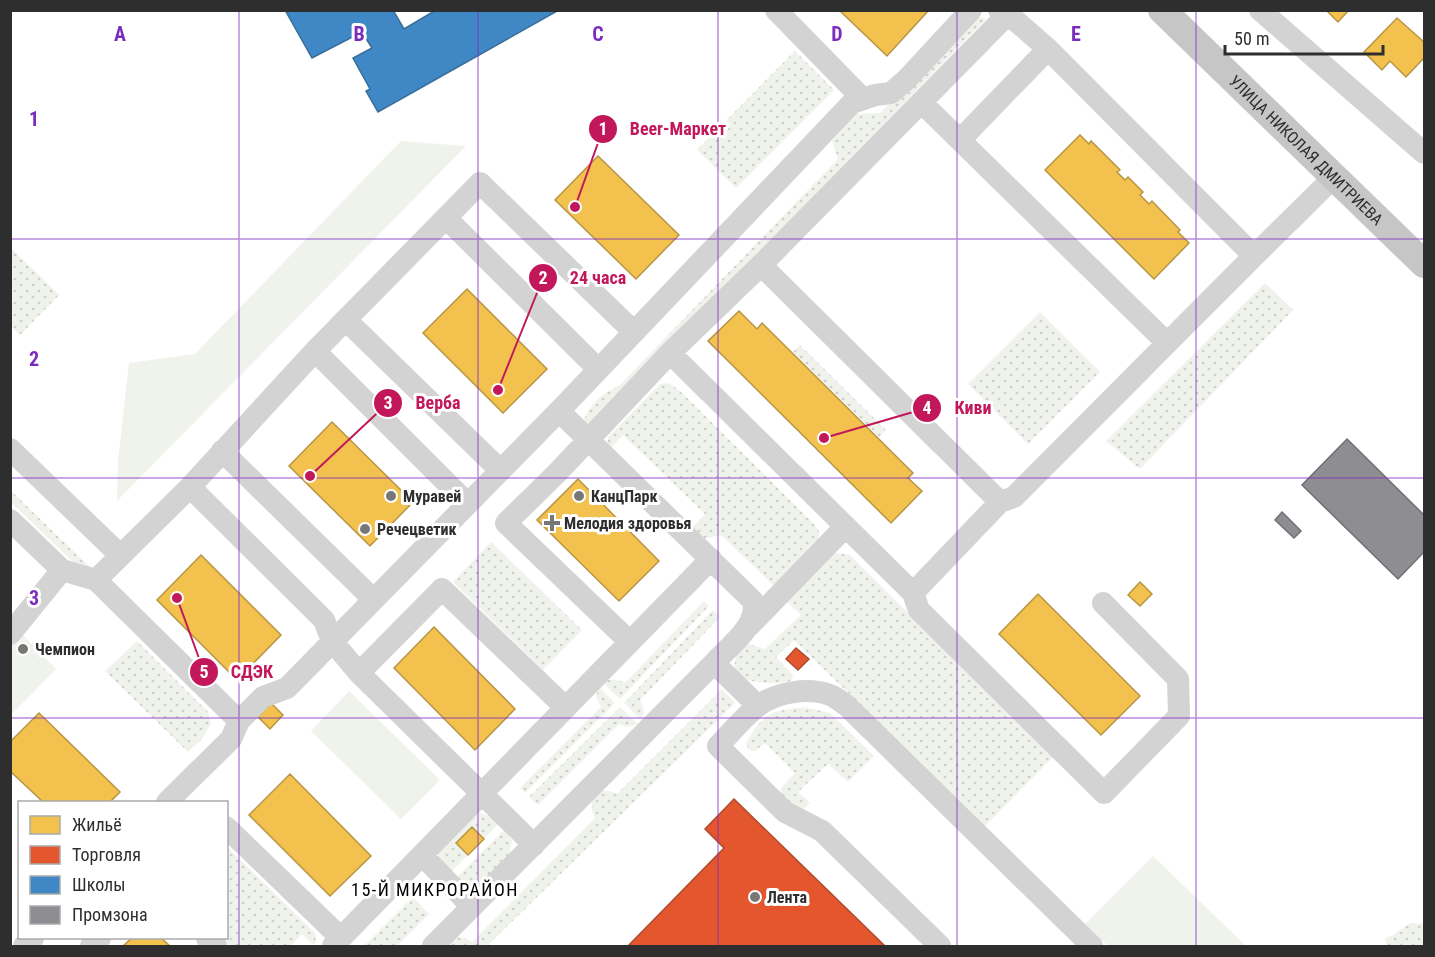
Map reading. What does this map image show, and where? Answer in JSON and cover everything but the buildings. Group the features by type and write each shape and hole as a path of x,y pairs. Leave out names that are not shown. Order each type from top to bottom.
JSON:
{"main road":[{"name":"УЛИЦА НИКОЛАЯ ДМИТРИЕВА","path":"1162,10 1425,264"}],"street":[{"path":"776,10 869,97"},
{"path":"168,801 231,739 239,722 263,697 287,688 559,411 852,103 891,93 907,79 971,10"},
{"path":"1260,10 1425,153"},
{"path":"630,642 506,523 558,472 670,353 922,103 1004,12 1048,49 1254,256"},
{"path":"960,140 1048,49"},
{"path":"922,103 1167,343"},
{"path":"913,593 1000,502 1014,497 1334,177"},
{"path":"96,580 190,487 315,351 480,183 634,332"},
{"path":"446,218 598,369"},
{"path":"761,265 1000,502"},
{"path":"346,320 500,470"},
{"path":"315,351 467,503"},
{"path":"670,353 913,593 919,610 1104,793 1179,716 1178,679 1103,603"},
{"path":"559,411 753,601 754,616 750,625"},
{"path":"10,449 120,555"},
{"path":"222,451 373,599"},
{"path":"190,487 324,620 332,641 360,673 534,845"},
{"path":"10,520 62,570 96,580 239,722"},
{"path":"433,946 714,663 845,527"},
{"path":"228,829 337,942 711,560"},
{"path":"10,634 62,570"},
{"path":"360,673 442,588 566,708"},
{"path":"714,663 758,706"},
{"path":"940,946 822,831 785,812 718,746 758,706 774,698 814,691 832,696 846,705 1082,943"},
{"path":"422,855 472,907"}],"shaded area":[{"path":"975,16 986,19 588,428 584,421 593,404 602,395 619,386 838,159 832,141 856,114 880,113"},
{"path":"795,51 834,90 736,188 697,150"},
{"path":"401,141 466,146 117,501 118,460 129,363 195,354"},
{"path":"11,248 59,295 20,335 11,326"},
{"path":"1265,283 1293,310 1140,469 1106,441"},
{"path":"1040,312 1100,372 1028,444 968,384"},
{"path":"800,345 886,430 879,437 793,352"},
{"path":"668,383 678,389 819,531 819,539 777,584 773,585 721,535 703,539 692,528 705,514 623,435 610,449 607,444 608,437 660,384"},
{"path":"10,490 93,570 80,569 11,502"},
{"path":"491,542 582,630 543,670 453,582"},
{"path":"835,553 850,555 1053,757 985,826 794,640 776,657 793,675 791,681 763,683 735,676 736,658 743,647 748,644 765,649 801,615 787,602"},
{"path":"704,601 709,606 620,699 603,683 614,680 625,683"},
{"path":"713,610 720,617 640,700 644,710 641,720 624,703"},
{"name":"Чемпион","path":"11,623 56,669 11,715"},
{"path":"137,641 208,712 211,724 202,739 188,752 105,671"},
{"path":"599,687 615,703 525,793 520,788 601,707 596,696"},
{"path":"722,689 735,703 487,946 448,946 458,937 472,942 595,818 592,799 595,795 603,791 617,794"},
{"path":"349,691 440,780 401,819 311,731"},
{"path":"620,707 638,724 627,727 619,724 538,805 529,797"},
{"path":"804,707 830,713 874,756 848,782 828,764 798,792 810,803 802,810 780,795 781,788 795,773 765,743 755,751 749,750 746,744 766,717 782,710"},
{"path":"480,813 499,823 484,839 471,827 456,843 468,855 450,873 438,857 439,847 472,814"},
{"path":"504,830 512,840 509,856 482,883 473,887 464,885 456,878"},
{"path":"228,848 315,933 316,942 313,945 302,934 290,946 230,946 221,939 228,939"},
{"path":"1153,856 1246,946 1108,946 1085,924"},
{"path":"413,897 429,914 397,946 364,946"},
{"path":"1410,923 1424,924 1424,946 1387,946 1385,938"}],"place":[{"name":"Beer-Маркет","path":"575,207"},
{"name":"24 часа","path":"498,390"},
{"name":"Киви","path":"824,438"},
{"name":"Верба","path":"310,476"},
{"name":"Муравей","path":"391,496"},
{"name":"КанцПарк","path":"579,496"},
{"name":"Мелодия здоровья","path":"552,523"},
{"name":"Речецветик","path":"365,529"},
{"name":"СДЭК","path":"177,598"},
{"name":"Чемпион","path":"23,649"},
{"name":"Лента","path":"755,897"}],"district":[{"name":"15-Й МИКРОРАЙОН","path":"435,890"}]}
